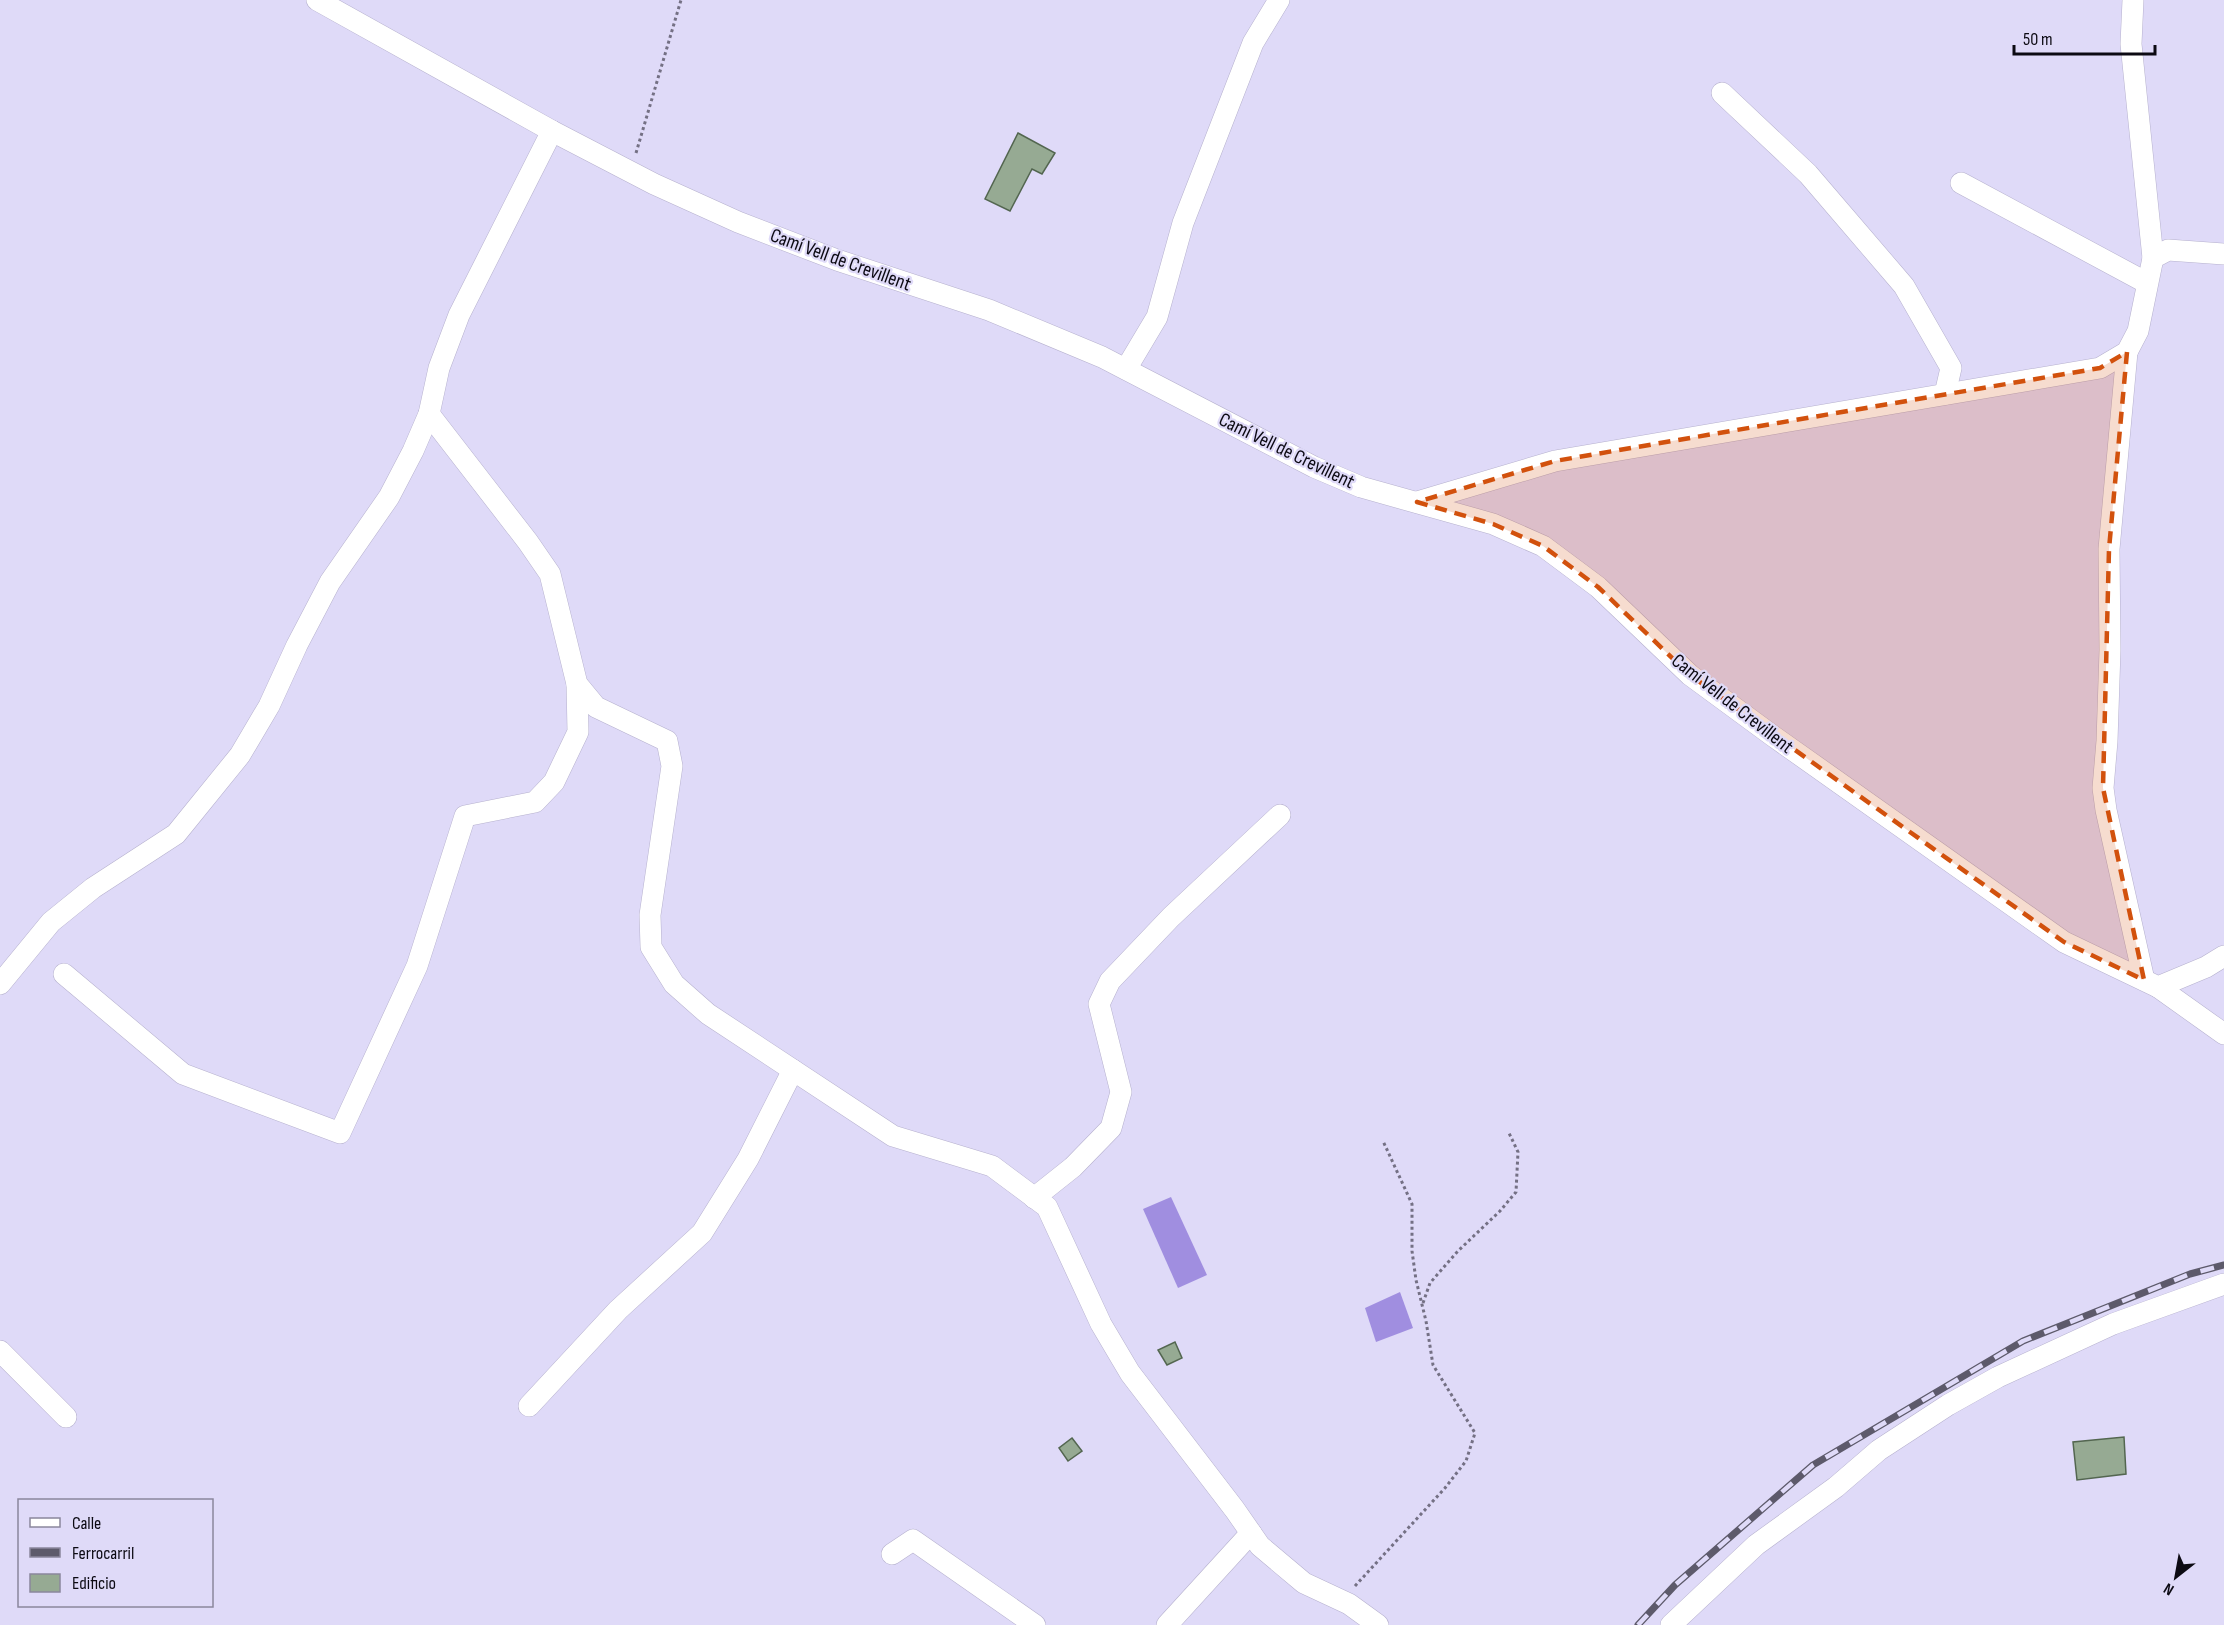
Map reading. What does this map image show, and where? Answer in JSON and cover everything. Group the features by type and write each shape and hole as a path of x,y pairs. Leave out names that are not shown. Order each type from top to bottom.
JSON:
{"street":[{"name":"Camí Vell de Crevillent","path":"317,0 552,131 631,172 738,222 837,260 989,310 1102,357 1314,467 1361,487 1493,524 1543,546 1598,588 1690,675 1773,736 2064,942 2151,984 2224,1034"},
{"path":"1126,369 1157,317 1183,223 1253,43 1279,0"},
{"path":"2133,0 2131,44 2152,258 2138,331 2127,352 2109,549 2108,741 2103,788 2106,810 2151,984 2206,967 2224,956"},
{"path":"1722,93 1808,174 1904,286 1951,368 1945,394"},
{"path":"0,984 51,922 93,888 176,834 233,764 269,706 297,645 330,582 389,497 413,452 429,414 439,368 459,315 552,131"},
{"path":"1961,183 2147,283"},
{"path":"2152,258 2169,250 2224,254"},
{"path":"1417,502 1556,461 2100,368 2127,352"},
{"path":"64,974 183,1074 340,1133 417,966 465,816 535,802 554,782 578,732 577,684 550,574 429,414"},
{"path":"577,684 596,706 667,741 672,766 650,915 651,947 674,984 708,1014 893,1136 992,1166 1047,1207 1101,1324 1130,1373 1260,1546 1304,1583 1342,1601 1378,1625"},
{"path":"1034,1198 1073,1167 1111,1128 1121,1092 1099,1004 1110,981 1171,917 1280,815"},
{"path":"529,1406 618,1310 702,1233 748,1159 793,1070"},
{"path":"1671,1625 1756,1545 1836,1487 1889,1443 1938,1411 1998,1377 2113,1324 2224,1284"},
{"path":"0,1351 66,1417"},
{"path":"1167,1625 1251,1533"},
{"path":"892,1554 913,1540 1035,1625"}],"path":[{"path":"631,172 681,0"},
{"path":"1422,1305 1430,1283 1516,1192 1518,1152 1509,1133"},
{"path":"1342,1601 1445,1488 1466,1461 1475,1432 1433,1365 1412,1251 1412,1204 1383,1141"}],"highlighted area":[{"path":"2127,352 2109,549 2103,788 2144,980 2064,942 1948,861 1690,675 1598,587 1543,546 1493,524 1417,502 1555,461 2100,368"}],"shaded area":[{"path":"1171,1197 1207,1275 1178,1288 1143,1209"},
{"path":"1400,1292 1413,1328 1376,1342 1365,1308"}],"building":[{"path":"1018,133 1055,153 1042,174 1032,169 1010,211 985,199"},
{"path":"1175,1342 1182,1358 1167,1365 1158,1350"},
{"path":"2124,1437 2126,1474 2077,1480 2073,1442"},
{"path":"1072,1438 1082,1451 1068,1461 1059,1448"}],"railway":[{"path":"1638,1625 1675,1585 1813,1465 2023,1341 2190,1274 2224,1265"}]}
